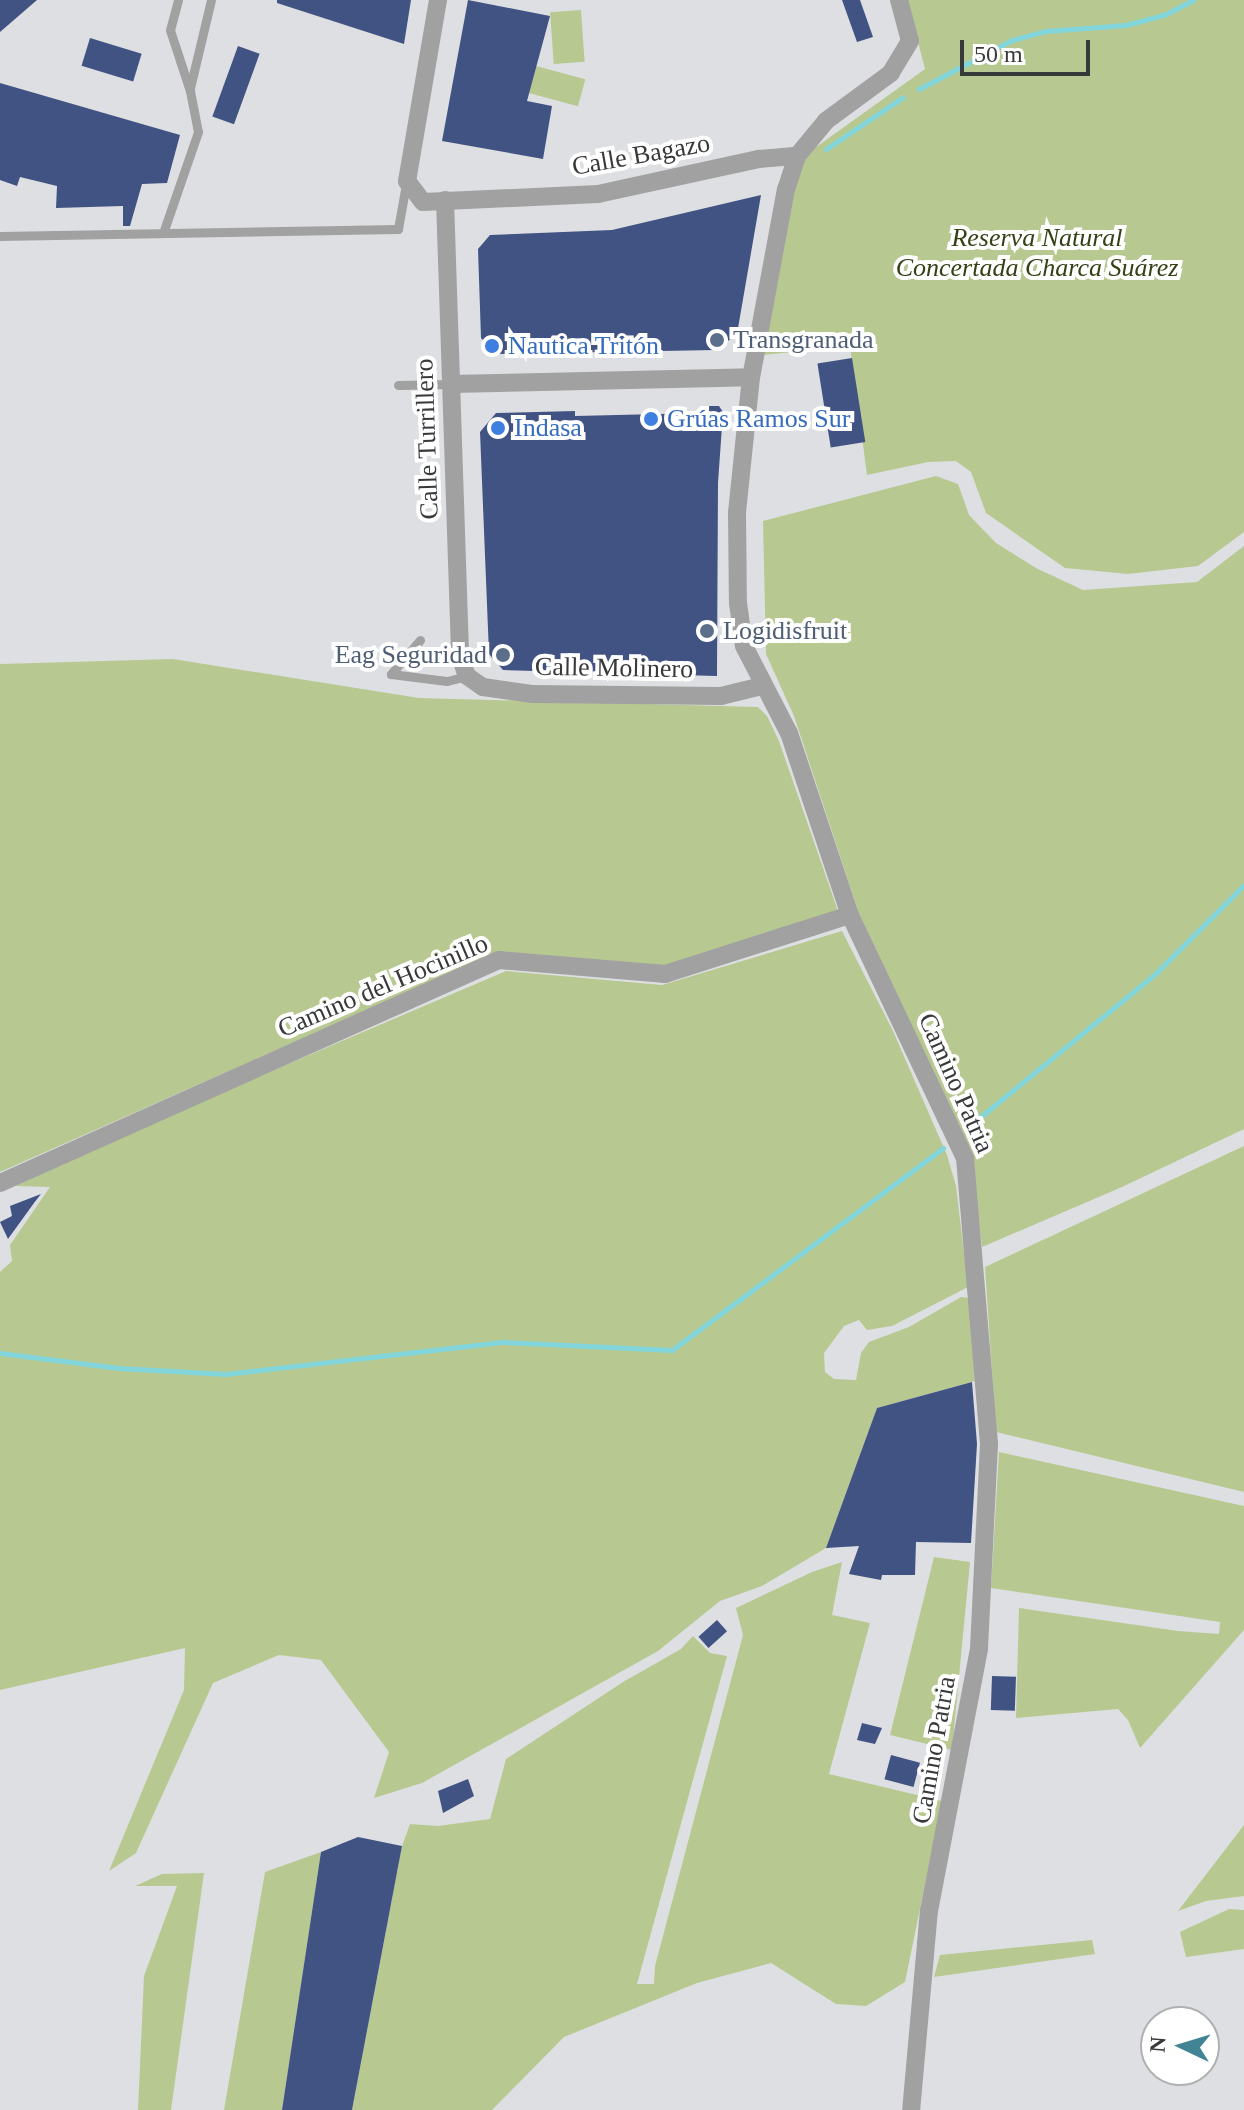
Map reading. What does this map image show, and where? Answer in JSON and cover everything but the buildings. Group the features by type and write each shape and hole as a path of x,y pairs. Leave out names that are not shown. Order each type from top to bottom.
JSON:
{"street":[{"path":"438,0 407,181 423,202 445,200"},
{"path":"797,156 826,121 891,73 910,41 899,0"},
{"name":"Calle Bagazo","path":"445,200 598,194 759,159 797,156"},
{"name":"Camino Patria","path":"797,156 786,189 751,377 737,513 738,603 744,646 789,733 850,915 965,1158 989,1444 979,1649 929,1910 911,2110"},
{"name":"Calle Turrillero","path":"445,200 460,656 467,676"},
{"path":"451,384 751,377"},
{"name":"Calle Molinero","path":"467,676 483,687 532,694 721,696 762,686"},
{"name":"Camino del Hocinillo","path":"0,1183 499,960 665,974 850,915"}],"lane":[{"path":"163,233 198,132 190,91 170,30 178,0"},
{"path":"190,91 192,66 211,0"},
{"path":"0,236 398,229 407,181"},
{"path":"398,385 451,384"},
{"path":"420,640 391,674 447,681 467,676"}],"green space":[{"name":"Reserva Natural Concertada Charca Suárez","path":"907,0 1244,0 1244,532 1198,566 1128,574 1065,568 986,513 971,472 956,461 928,462 867,475 850,346 763,355 795,187 805,155 925,69"},
{"path":"581,10 585,62 554,64 550,12"},
{"path":"536,66 585,79 578,106 529,93"},
{"path":"936,476 958,484 969,515 996,543 1036,568 1083,590 1197,582 1244,546 1244,1129 1122,1187 982,1247 972,1157 858,911 794,716 766,654 763,521"},
{"path":"173,659 419,698 758,707 767,716 779,741 838,911 663,968 498,952 0,1172 0,664"},
{"path":"842,931 893,1031 947,1155 956,1186 968,1287 892,1326 867,1330 859,1320 844,1326 824,1353 825,1372 834,1379 856,1380 861,1353 869,1342 909,1327 961,1297 969,1298 975,1381 877,1408 826,1548 762,1586 720,1601 658,1651 422,1783 374,1798 389,1752 321,1660 279,1655 213,1683 136,1853 109,1871 184,1690 185,1648 0,1690 0,1272 12,1261 10,1245 50,1187 15,1186 178,1111 506,971 662,985"},
{"path":"1244,1146 1244,1492 996,1432 985,1267"},
{"path":"999,1452 1244,1506 1244,1630 1140,1748 1128,1720 1118,1709 1016,1718 1019,1608 1219,1634 1220,1622 991,1588"},
{"path":"934,1557 970,1562 952,1750 890,1735"},
{"path":"842,1562 832,1615 870,1623 829,1774 942,1801 905,1982 866,2006 836,2004 771,1963 697,1983 564,2037 492,2110 352,2110 402,1846 410,1824 438,1826 490,1819 506,1759 623,1682 681,1649 693,1636 710,1653 727,1656 637,1984 654,1984 655,1966 743,1635 736,1608 812,1572"},
{"path":"1244,1825 1244,1896 1206,1901 1178,1911"},
{"path":"321,1852 282,2110 224,2110 265,1872"},
{"path":"204,1873 171,2110 138,2110 144,1976 177,1886 135,1886 162,1874"},
{"path":"1229,1909 1244,1910 1244,1949 1186,1957 1180,1932"},
{"path":"1092,1940 1095,1954 934,1977 940,1955"}],"waterway":[{"path":"919,89 1012,40 1046,31 1126,25 1164,15 1193,0"},
{"path":"826,149 902,98"},
{"path":"968,1127 1156,973 1244,885"},
{"path":"0,1353 119,1368 226,1374 502,1342 672,1350 943,1148"}],"place":[{"name":"Transgranada","path":"717,340"},
{"name":"Nautica Tritón","path":"492,346"},
{"name":"Grúas Ramos Sur","path":"651,419"},
{"name":"Indasa","path":"498,428"},
{"name":"Logidisfruit","path":"707,631"},
{"name":"Eag Seguridad","path":"503,655"}]}
